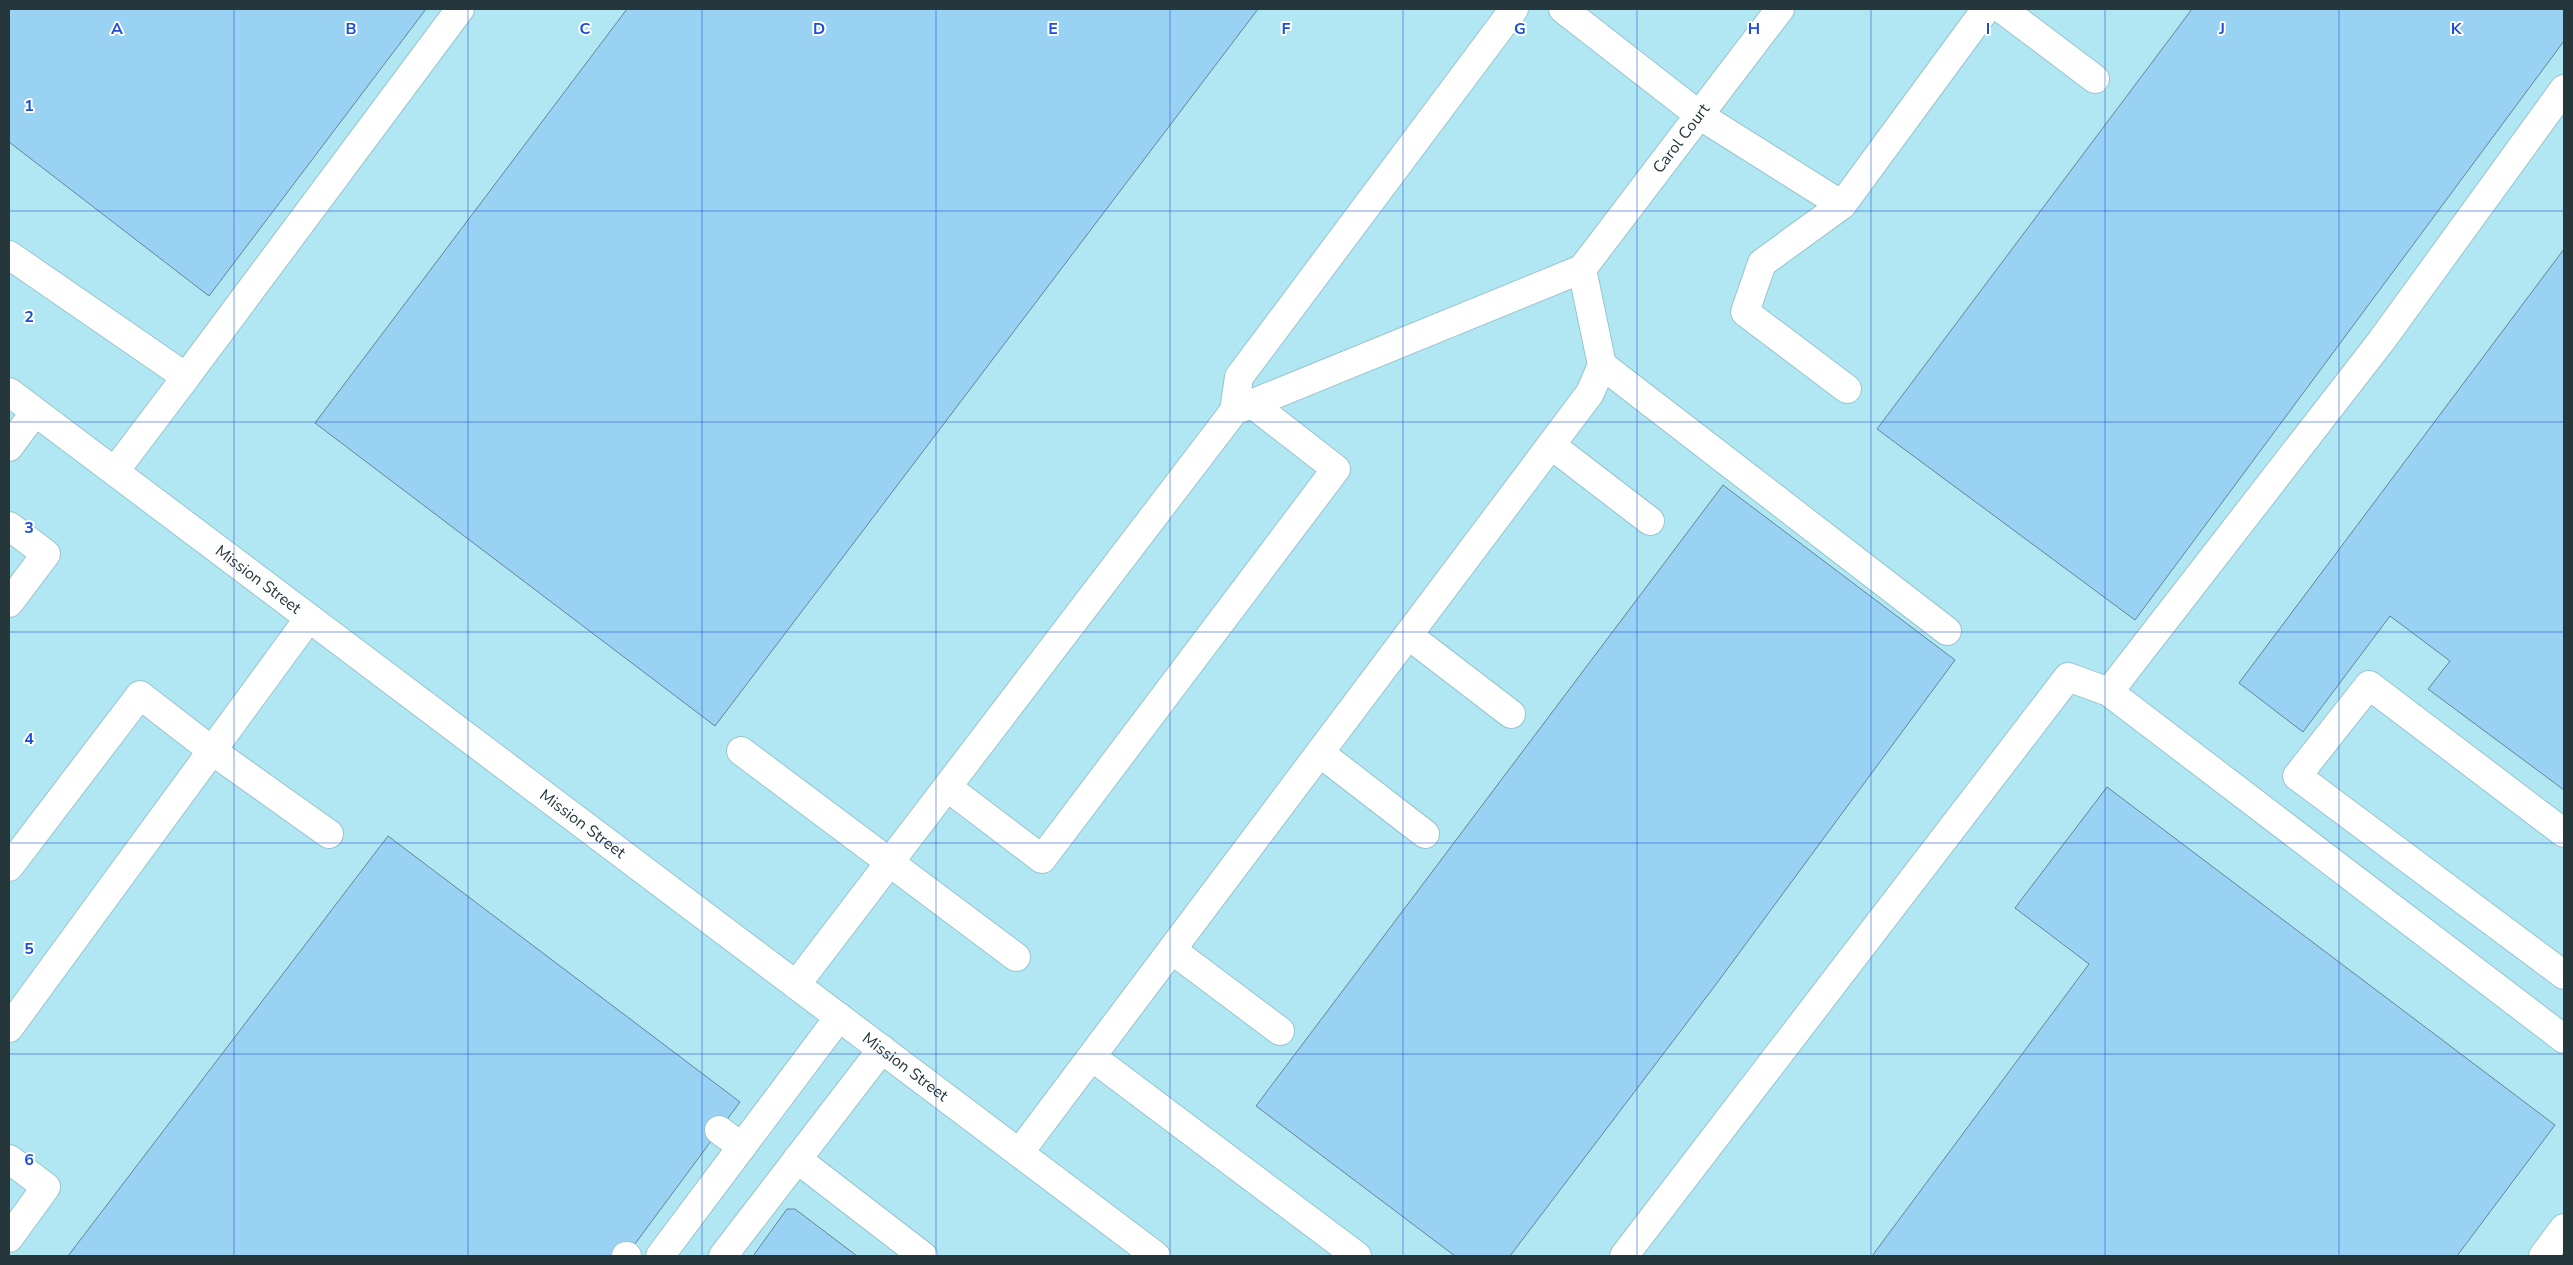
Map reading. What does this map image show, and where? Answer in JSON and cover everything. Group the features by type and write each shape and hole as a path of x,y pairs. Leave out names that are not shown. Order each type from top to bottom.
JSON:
{"street":[{"path":"114,472 460,9"},
{"path":"1242,407 1239,377 1514,9"},
{"path":"1563,9 1699,114 1842,206"},
{"name":"Carol Court","path":"1582,269 1780,9"},
{"path":"1847,389 1745,312 1762,263 1842,206 1986,9"},
{"path":"2002,9 2095,79"},
{"path":"2108,692 2382,340 2564,88"},
{"path":"9,255 186,377"},
{"path":"796,985 1242,407 1582,269 1602,365 1590,393 1019,1153"},
{"path":"1602,365 1947,631"},
{"name":"Mission Street","path":"9,392 1156,1256"},
{"path":"947,787 1042,859 1336,468 1242,407"},
{"path":"9,446 35,412"},
{"path":"1551,445 1650,521"},
{"path":"9,526 46,554 9,603"},
{"path":"9,1028 309,618"},
{"path":"1408,635 1511,714"},
{"path":"1624,1256 2068,676 2108,692 2564,1038"},
{"path":"2564,833 2369,685 2297,776 2564,975"},
{"path":"9,867 140,695 211,750 329,834"},
{"path":"741,751 889,864 1016,957"},
{"path":"1320,753 1426,834"},
{"path":"1172,950 1280,1032"},
{"path":"660,1256 839,1017"},
{"path":"723,1256 882,1050"},
{"path":"1092,1057 1357,1256"},
{"path":"719,1130 742,1147"},
{"path":"9,1159 46,1187 9,1238"},
{"path":"797,1159 923,1256"},
{"path":"2543,1256 2564,1228"}],"shaded area":[{"path":"9,9 2564,9 2564,1256 9,1256"}],"building":[{"path":"9,9 426,9 209,296 9,142"},
{"path":"627,9 1258,9 715,726 315,423"},
{"path":"2192,9 2564,9 2564,41 2135,620 1877,429"},
{"path":"2564,249 2564,790 2428,689 2450,661 2390,616 2303,732 2239,683"},
{"path":"1723,485 1955,660 1717,983 1510,1256 1455,1256 1256,1106"},
{"path":"2107,787 2555,1125 2457,1256 1872,1256 2089,964 2015,908"},
{"path":"388,836 740,1102 626,1256 68,1256"},
{"path":"787,1209 795,1209 857,1256 753,1256"}]}
